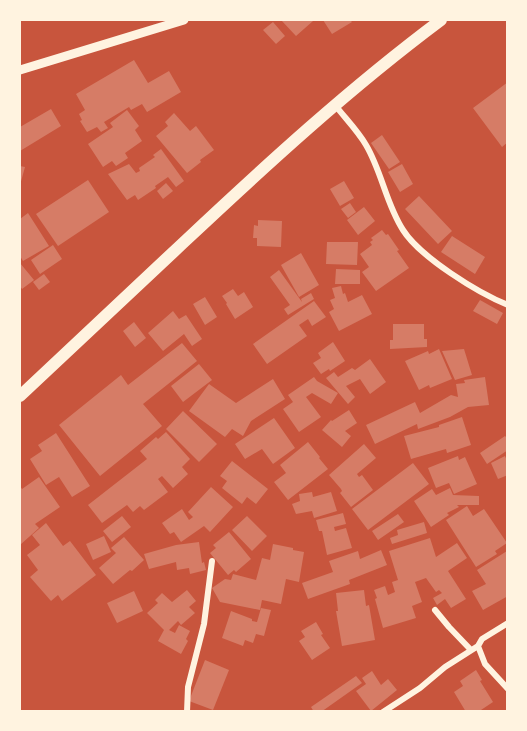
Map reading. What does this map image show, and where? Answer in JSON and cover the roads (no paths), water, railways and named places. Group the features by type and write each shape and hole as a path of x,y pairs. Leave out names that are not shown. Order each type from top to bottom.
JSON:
{"highway":[{"path":"20,396 250,180 405,46 441,20"}],"street":[{"path":"20,70 184,20"},
{"path":"335,105 366,145 395,216 404,232 426,254 459,279 507,305"},
{"path":"187,711 188,687 204,624 212,561"},
{"path":"435,609 471,650"},
{"path":"383,711 420,688 478,646 482,639 507,623"},
{"path":"478,646 485,664 507,689"}]}
